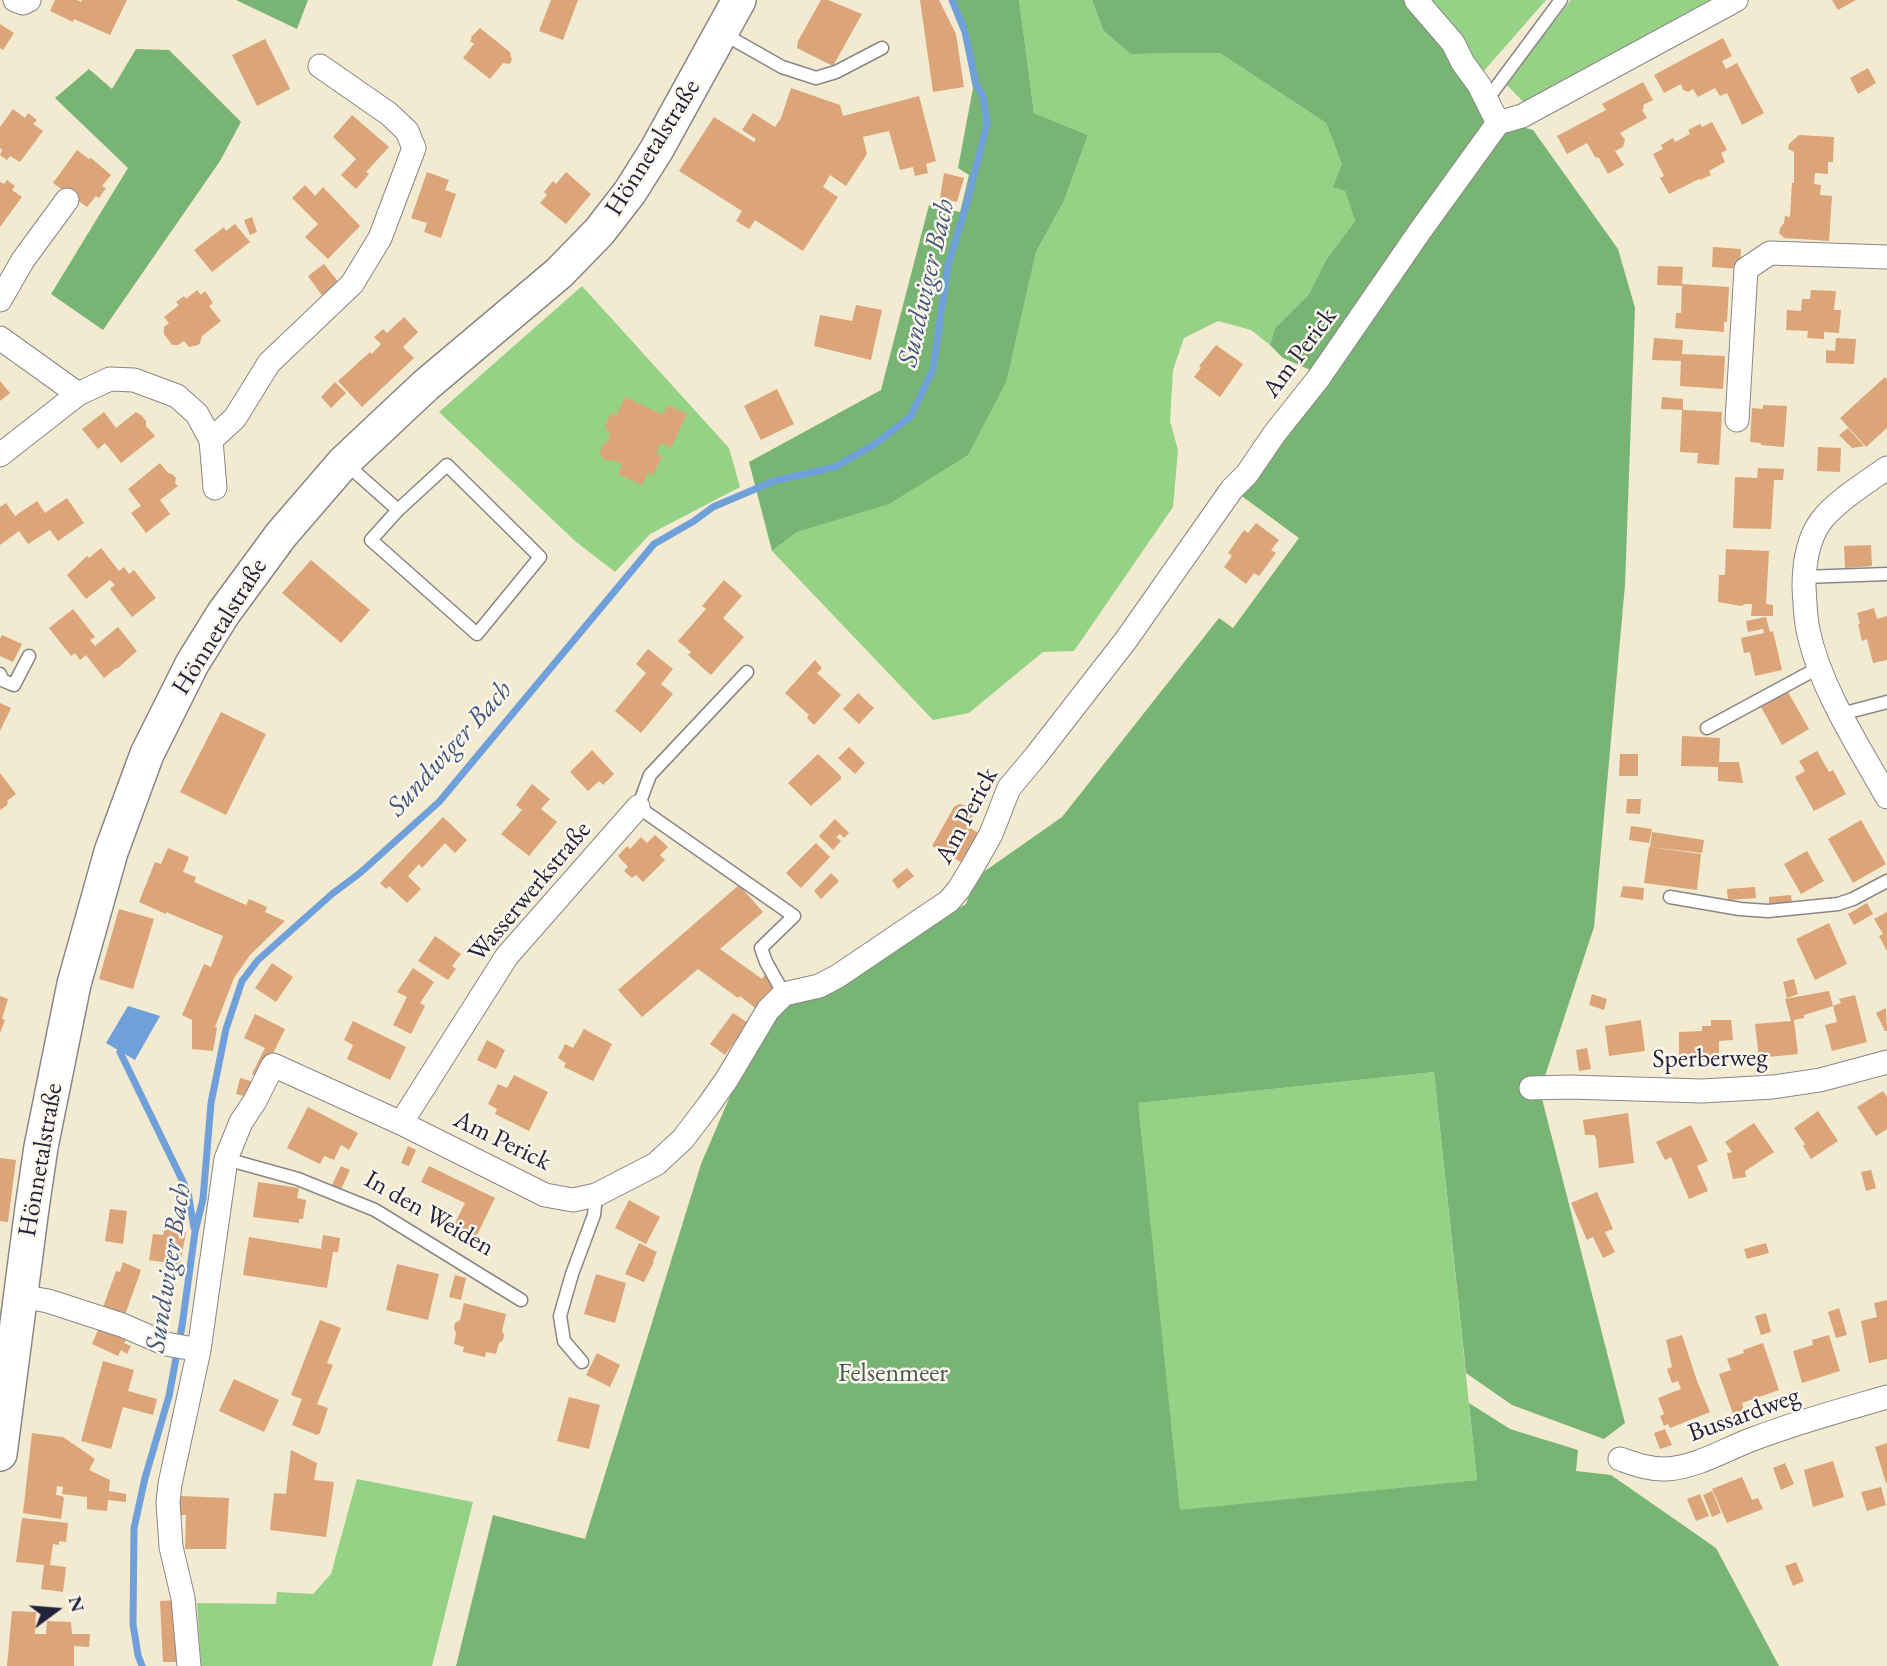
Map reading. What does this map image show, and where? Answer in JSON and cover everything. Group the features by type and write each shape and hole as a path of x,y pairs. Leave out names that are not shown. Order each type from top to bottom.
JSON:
{"main road":[{"name":"Hönnetalstraße","path":"0,1454 41,1147 74,984 111,852 147,754 191,664 223,614 281,535 344,462 426,385 559,273 599,232 630,192 651,158 740,0"}],"street":[{"path":"15,0 23,3 29,0"},
{"path":"1416,0 1452,43 1479,85 1498,124 1522,116 1736,0"},
{"path":"211,440 235,418 269,363 352,284 380,238 414,148 407,131 389,114 320,66"},
{"name":"Am Perick","path":"226,1159 241,1122 273,1065 401,1123 545,1195 573,1199 596,1195 656,1164 683,1139 727,1079 768,1010 784,994 819,986 838,976 949,901 960,889 991,834 1009,788 1126,640 1232,489 1247,474 1275,433 1318,379 1498,124"},
{"path":"0,300 23,260 67,200"},
{"path":"1737,420 1746,269 1770,253 1887,257"},
{"path":"0,338 78,394"},
{"path":"0,455 78,394 110,379 134,380 177,396 197,414 211,440 215,488"},
{"path":"1887,468 1832,509 1822,520 1809,546 1804,577 1807,627 1818,668 1887,797"},
{"name":"Wasserwerkstraße","path":"401,1123 507,956 638,807"},
{"name":"Sperberweg","path":"1531,1088 1702,1091 1773,1087 1820,1080 1887,1062"},
{"path":"189,1666 183,1598 171,1547 168,1502 226,1159"},
{"path":"20,1296 37,1298 122,1325 166,1343 195,1349"},
{"name":"Bussardweg","path":"1620,1459 1665,1470 1685,1466 1754,1438 1887,1397"}],"lane":[{"path":"1486,101 1561,0"},
{"path":"722,33 782,67 816,78 836,72 882,48"},
{"path":"344,462 398,510"},
{"path":"447,465 540,557 477,634 371,540 398,510 447,465"},
{"path":"1804,577 1887,574"},
{"path":"0,674 2,680 14,685 29,656"},
{"path":"1707,728 1818,668"},
{"path":"747,672 650,775 638,807 794,916 761,948 784,994"},
{"path":"1841,714 1887,702"},
{"path":"1670,897 1768,911 1838,904 1887,881"},
{"name":"In den Weiden","path":"226,1159 298,1180 375,1210 520,1300"},
{"path":"582,1362 564,1341 560,1316 594,1216 596,1195"}],"green space":[{"path":"236,0 308,0 297,29"},
{"path":"949,0 1019,0 1034,113 1088,135 1064,201 1036,252 1007,380 968,455 889,504 797,532 772,551 749,462 881,390 929,205 960,212 969,175 958,168 973,88 962,31"},
{"path":"1019,0 1092,0 1103,30 1130,54 1220,53 1326,123 1342,164 1345,191 1355,221 1326,260 1309,294 1275,328 1270,345 1251,330 1218,321 1184,338 1173,370 1170,421 1178,450 1173,507 1074,651 1043,652 969,713 933,720 772,551 797,532 889,503 1007,380 1036,252 1064,201 1088,135 1034,113"},
{"path":"1092,0 1407,0 1481,88 1491,122 1317,373 1283,358 1270,345 1275,328 1309,294 1326,260 1355,221 1345,191 1333,187 1342,164 1326,123 1220,53 1130,54 1103,30"},
{"path":"1432,0 1546,0 1483,72"},
{"path":"1571,0 1723,0 1529,108 1506,84"},
{"path":"136,49 169,50 241,122 220,161 103,330 51,294 128,168 55,98 89,69 112,89"},
{"name":"Felsenmeer","path":"1514,125 1533,130 1618,249 1635,308 1625,585 1594,927 1540,1091 1625,1423 1604,1439 1512,1405 1466,1373 1434,1072 1138,1103 1180,1510 1477,1480 1469,1403 1510,1429 1578,1450 1576,1471 1611,1475 1716,1548 1779,1666 456,1666 493,1515 585,1539 701,1164 734,1087 784,998 825,987 966,904 975,878 1062,817 1219,618 1233,628 1299,538 1239,494 1484,154"},
{"path":"582,286 729,448 740,487 650,534 615,572 575,541 439,412"},
{"path":"1434,1072 1477,1480 1180,1511 1137,1103"},
{"path":"357,1479 473,1502 432,1666 201,1666 197,1603 276,1604 277,1592 313,1594 331,1574"}],"water":[{"path":"128,1006 160,1016 135,1060 106,1043"}],"building":[{"path":"55,0 127,0 110,35 50,11"},
{"path":"551,0 578,0 563,40 539,31"},
{"path":"821,0 828,0 862,14 833,66 797,48 798,41"},
{"path":"920,0 939,0 956,34 964,87 933,92"},
{"path":"1832,0 1856,0 1838,10"},
{"path":"0,24 14,33 3,50 0,48"},
{"path":"480,28 511,53 510,64 503,63 490,79 463,58 474,44 470,41 471,37"},
{"path":"1723,38 1732,56 1722,61 1726,69 1737,63 1764,113 1742,125 1727,93 1720,96 1715,88 1698,97 1693,89 1688,92 1683,90 1681,84 1664,93 1654,75"},
{"path":"265,39 290,89 257,106 232,55"},
{"path":"1868,68 1876,83 1858,94 1850,78"},
{"path":"1643,82 1653,100 1643,105 1642,110 1647,118 1620,133 1625,140 1623,147 1615,151 1624,165 1608,174 1587,143 1567,154 1557,136 1606,110 1602,104"},
{"path":"791,88 840,105 843,116 919,96 936,161 926,164 928,173 915,176 913,167 900,170 889,131 863,137 867,154 846,186 830,175 823,187 838,197 803,251 755,220 749,229 736,221 742,211 679,171 714,117 754,142 756,139 742,130 753,113 775,127 781,118"},
{"path":"13,109 25,118 28,113 37,120 33,124 43,131 20,162 10,156 7,160 0,155 0,127"},
{"path":"352,115 389,147 366,172 369,174 356,189 341,175 356,159 333,137"},
{"path":"1712,122 1727,150 1721,153 1725,162 1709,171 1711,175 1669,194 1660,178 1664,176 1653,154 1663,149 1661,145 1673,138 1675,142 1690,134 1688,130"},
{"path":"1799,135 1834,137 1833,162 1828,162 1828,174 1815,173 1814,184 1821,185 1820,195 1832,196 1829,241 1784,238 1779,233 1785,216 1790,217 1794,183 1794,152 1788,149 1789,144"},
{"path":"77,150 111,175 102,186 106,188 99,198 96,196 87,207 53,183"},
{"path":"427,172 449,180 445,190 456,194 441,238 424,232 427,223 411,218"},
{"path":"566,172 591,194 566,224 540,203 547,195 544,192 553,181 556,184"},
{"path":"944,173 964,178 957,202 940,198"},
{"path":"7,180 15,186 12,190 22,197 0,227 0,182 4,184"},
{"path":"305,185 315,196 323,187 360,226 328,259 305,237 318,224 292,198"},
{"path":"252,217 257,232 250,235 244,220"},
{"path":"235,224 250,242 212,272 194,250 224,227 226,231"},
{"path":"1713,247 1741,249 1740,269 1712,267"},
{"path":"324,264 340,284 323,297 308,276"},
{"path":"1658,266 1683,267 1682,284 1729,287 1724,332 1675,328 1676,313 1681,313 1682,286 1657,285"},
{"path":"197,290 201,295 205,291 213,303 209,306 221,321 202,336 198,345 189,347 184,341 172,345 164,334 164,327 169,323 164,317 179,305 176,302 184,296 186,299"},
{"path":"1811,290 1836,291 1834,310 1841,310 1839,333 1824,332 1824,339 1807,338 1808,331 1786,330 1787,310 1801,311 1802,299 1810,299"},
{"path":"856,305 882,310 871,360 814,346 820,315 852,321"},
{"path":"404,317 418,332 403,347 414,358 362,407 338,381 381,344 374,337 383,329 387,333"},
{"path":"1654,338 1683,340 1682,354 1725,356 1723,389 1680,386 1681,361 1652,360"},
{"path":"1836,338 1856,339 1854,364 1826,363 1826,350 1835,351"},
{"path":"1216,345 1243,364 1220,397 1194,377 1201,368 1199,366"},
{"path":"1885,377 1887,428 1866,447 1840,418"},
{"path":"0,381 10,393 0,401"},
{"path":"335,382 346,393 331,408 321,397"},
{"path":"777,389 794,424 761,440 744,406"},
{"path":"625,397 663,415 668,405 687,414 671,448 661,443 656,453 662,456 653,475 648,473 642,485 618,474 622,464 602,458 600,451 611,434 604,428 611,413 616,416"},
{"path":"1662,397 1683,399 1683,410 1722,412 1719,465 1697,463 1698,453 1680,452 1682,410 1661,409"},
{"path":"1763,405 1787,406 1784,447 1750,442 1752,408 1763,409"},
{"path":"104,412 116,428 136,412 146,421 146,426 155,436 121,463 105,443 98,449 82,429"},
{"path":"1848,428 1864,446 1852,448 1839,435"},
{"path":"1818,447 1841,448 1840,472 1817,471"},
{"path":"160,463 176,478 175,483 178,486 160,500 170,514 146,533 131,513 141,506 128,489"},
{"path":"1758,468 1784,469 1783,480 1774,480 1771,529 1733,528 1735,477 1757,478"},
{"path":"67,498 84,523 58,541 50,530 28,544 19,531 0,545 0,507 6,503 15,516 37,501 45,513"},
{"path":"1256,523 1279,540 1271,550 1276,553 1259,576 1254,573 1246,584 1224,567 1232,556 1228,553 1244,530 1248,533"},
{"path":"1871,545 1872,566 1845,568 1844,546"},
{"path":"101,548 119,571 124,567 129,574 134,570 156,598 132,617 110,589 115,585 110,580 86,599 67,575 87,556 89,558"},
{"path":"1726,549 1769,551 1766,604 1773,605 1773,616 1751,616 1752,604 1741,606 1718,602 1719,575 1725,575"},
{"path":"311,560 370,610 341,643 282,593"},
{"path":"724,580 742,596 723,618 744,637 711,675 688,655 691,652 678,641 706,609 702,606"},
{"path":"1874,608 1877,619 1887,616 1887,660 1873,663 1867,639 1862,641 1857,613"},
{"path":"73,609 95,637 90,640 95,646 118,627 137,651 104,678 86,655 80,660 75,653 71,656 49,628"},
{"path":"1766,617 1770,632 1773,631 1782,670 1755,676 1750,652 1744,653 1741,638 1764,633 1763,629 1748,632 1746,621"},
{"path":"2,635 22,644 13,662 0,656"},
{"path":"648,649 673,669 661,684 673,694 641,733 615,711 646,673 636,664"},
{"path":"815,660 822,668 817,673 841,695 814,725 807,718 809,715 785,693"},
{"path":"1788,692 1809,729 1782,745 1761,707"},
{"path":"858,693 874,708 859,724 843,709"},
{"path":"0,703 11,708 0,731"},
{"path":"221,712 266,734 226,815 180,792"},
{"path":"1682,736 1720,738 1719,762 1739,762 1743,783 1718,781 1718,767 1681,766"},
{"path":"849,747 865,763 855,774 838,758"},
{"path":"592,750 614,774 603,785 599,781 588,791 570,772"},
{"path":"1817,751 1829,772 1833,770 1846,794 1814,811 1795,777 1805,771 1799,761"},
{"path":"818,754 841,779 811,806 788,783"},
{"path":"1620,754 1638,754 1638,776 1619,776"},
{"path":"0,773 16,794 0,810"},
{"path":"532,784 550,799 541,809 557,822 529,856 501,834 522,810 516,805"},
{"path":"1627,799 1641,799 1640,814 1626,813"},
{"path":"959,804 976,811 967,826 978,833 961,862 932,846 954,807"},
{"path":"443,817 467,840 455,853 445,843 422,868 419,864 408,876 421,889 407,903 389,886 386,889 380,883"},
{"path":"835,819 849,833 844,838 840,834 836,837 841,841 833,850 819,836"},
{"path":"1861,820 1886,864 1853,883 1828,839"},
{"path":"1631,826 1652,829 1649,843 1629,840"},
{"path":"1652,832 1704,840 1702,853 1650,847"},
{"path":"655,835 668,847 660,855 665,860 643,882 636,875 632,878 624,871 628,867 618,856 627,846 630,849 641,837 647,843"},
{"path":"816,843 830,857 801,888 786,873"},
{"path":"1649,847 1701,854 1697,890 1644,883"},
{"path":"168,848 189,857 183,872 196,877 194,882 246,905 249,899 267,907 265,912 285,921 250,955 234,978 215,1027 213,1051 192,1049 192,1020 182,1015 204,964 211,967 223,936 139,902 155,862 161,864"},
{"path":"1807,851 1824,881 1801,894 1784,864"},
{"path":"907,868 914,876 898,889 892,880"},
{"path":"831,873 839,881 821,899 814,891"},
{"path":"739,885 763,912 720,949 762,979 766,973 775,980 771,986 775,990 759,1011 698,969 642,1017 618,990"},
{"path":"1623,886 1644,888 1643,900 1620,897"},
{"path":"1755,887 1756,898 1728,900 1727,889"},
{"path":"1791,895 1792,905 1769,907 1769,897"},
{"path":"1867,903 1873,914 1854,925 1848,914"},
{"path":"119,909 154,919 133,989 99,979"},
{"path":"1887,912 1887,951 1879,936 1883,934 1874,919"},
{"path":"1829,923 1847,964 1815,980 1796,939"},
{"path":"435,936 461,954 452,966 456,969 448,980 418,961"},
{"path":"272,963 293,977 276,1002 255,988"},
{"path":"413,968 434,982 420,1003 425,1006 411,1034 393,1025 407,997 397,992"},
{"path":"1794,979 1798,994 1787,998 1783,982"},
{"path":"1829,991 1833,1006 1794,1020 1798,1054 1759,1058 1755,1024 1791,1021 1785,999"},
{"path":"1592,994 1607,999 1604,1010 1589,1005"},
{"path":"1855,995 1867,1042 1832,1051 1825,1025 1837,1022 1833,1006 1841,1003 1839,999"},
{"path":"0,996 8,999 0,1033"},
{"path":"1886,1008 1887,1031 1885,1031 1876,1013"},
{"path":"733,1013 748,1023 725,1055 710,1044"},
{"path":"255,1014 285,1029 261,1078 252,1074 265,1048 244,1038"},
{"path":"1641,1020 1645,1051 1609,1056 1605,1026"},
{"path":"1711,1020 1731,1020 1733,1040 1719,1041 1719,1060 1679,1060 1679,1032 1702,1031 1702,1026 1711,1026"},
{"path":"353,1021 406,1047 390,1080 347,1059 353,1045 344,1040"},
{"path":"584,1029 612,1044 593,1081 564,1067 566,1063 558,1058 565,1044 573,1048"},
{"path":"487,1040 505,1050 496,1069 477,1060"},
{"path":"1587,1048 1591,1069 1579,1071 1576,1050"},
{"path":"514,1075 548,1092 529,1131 495,1114 497,1109 488,1104 498,1084 507,1088"},
{"path":"240,1078 254,1082 251,1098 236,1094"},
{"path":"1883,1091 1887,1097 1887,1129 1876,1136 1857,1107"},
{"path":"308,1107 358,1133 349,1150 341,1145 334,1160 324,1156 320,1164 287,1148"},
{"path":"1818,1111 1838,1141 1811,1159 1794,1128"},
{"path":"1628,1113 1634,1163 1599,1168 1596,1138 1594,1135 1585,1135 1583,1120"},
{"path":"1754,1123 1774,1152 1745,1171 1746,1177 1733,1179 1727,1153 1732,1152 1725,1142"},
{"path":"1691,1125 1708,1161 1697,1166 1708,1191 1689,1199 1671,1157 1665,1160 1656,1142"},
{"path":"408,1146 416,1150 409,1166 401,1163"},
{"path":"0,1158 16,1160 8,1222 0,1221"},
{"path":"341,1166 350,1170 341,1189 332,1185"},
{"path":"429,1166 495,1198 476,1237 454,1225 465,1203 421,1182"},
{"path":"1871,1170 1876,1188 1866,1191 1861,1172"},
{"path":"258,1182 299,1188 297,1198 306,1200 303,1219 299,1219 299,1223 253,1217"},
{"path":"1597,1192 1613,1229 1605,1232 1615,1252 1603,1258 1593,1237 1587,1240 1571,1203"},
{"path":"629,1200 660,1217 646,1244 615,1228"},
{"path":"110,1209 127,1211 123,1244 105,1241"},
{"path":"166,1222 182,1225 181,1231 186,1232 180,1265 149,1260 153,1234 163,1235"},
{"path":"323,1235 340,1238 338,1252 333,1252 327,1288 243,1275 249,1237 321,1249"},
{"path":"639,1243 657,1252 644,1282 625,1274"},
{"path":"1766,1243 1769,1253 1747,1259 1744,1249"},
{"path":"123,1262 141,1270 124,1318 102,1310 116,1271 120,1272"},
{"path":"397,1264 439,1274 428,1320 386,1310"},
{"path":"596,1274 626,1283 615,1323 584,1314"},
{"path":"455,1275 466,1278 461,1300 449,1297"},
{"path":"1887,1300 1887,1359 1869,1363 1861,1321 1877,1317 1874,1303"},
{"path":"464,1303 506,1314 503,1340 499,1343 496,1354 486,1352 485,1357 463,1352 464,1347 454,1344 455,1323 460,1320"},
{"path":"1839,1308 1847,1335 1836,1338 1828,1312"},
{"path":"1766,1313 1771,1332 1761,1335 1755,1316"},
{"path":"320,1320 341,1328 327,1363 333,1365 317,1404 328,1408 317,1435 292,1425 302,1399 291,1395"},
{"path":"99,1328 126,1340 124,1343 131,1346 127,1354 121,1350 118,1356 92,1344"},
{"path":"1682,1335 1710,1412 1670,1428 1668,1424 1664,1426 1660,1416 1664,1414 1658,1398 1681,1389 1678,1381 1672,1383 1667,1369 1672,1367 1666,1340"},
{"path":"1829,1335 1840,1371 1802,1383 1793,1351 1813,1345 1812,1340"},
{"path":"1763,1343 1779,1390 1742,1403 1744,1410 1733,1414 1719,1374 1731,1370 1727,1359"},
{"path":"597,1353 620,1365 610,1387 586,1375"},
{"path":"103,1361 134,1370 128,1391 157,1399 153,1415 123,1407 111,1449 81,1441"},
{"path":"234,1379 279,1400 264,1432 219,1411"},
{"path":"569,1397 600,1405 589,1449 557,1441"},
{"path":"1665,1429 1672,1445 1660,1449 1654,1433"},
{"path":"32,1433 63,1437 95,1459 89,1470 110,1480 109,1491 126,1494 126,1502 108,1500 107,1511 87,1509 87,1497 62,1494 63,1487 57,1486 56,1495 64,1498 61,1519 23,1513"},
{"path":"1887,1443 1887,1483 1886,1483 1875,1447"},
{"path":"291,1450 317,1463 314,1480 334,1482 326,1537 270,1530 274,1493 286,1494"},
{"path":"1833,1461 1844,1497 1813,1507 1804,1470"},
{"path":"1785,1463 1794,1484 1781,1490 1773,1468"},
{"path":"1742,1477 1752,1500 1758,1498 1763,1509 1727,1523 1712,1489"},
{"path":"1881,1487 1886,1505 1867,1511 1861,1492"},
{"path":"1712,1491 1721,1513 1712,1517 1703,1495"},
{"path":"1700,1494 1709,1516 1696,1521 1687,1499"},
{"path":"180,1496 229,1498 226,1549 185,1549 186,1515 179,1515"},
{"path":"22,1518 68,1523 66,1542 53,1544 50,1565 66,1567 63,1592 41,1589 44,1565 16,1562"},
{"path":"1796,1562 1804,1581 1793,1586 1785,1566"},
{"path":"176,1600 182,1662 163,1662 160,1601"},
{"path":"12,1611 36,1612 35,1634 46,1634 47,1621 71,1622 72,1634 90,1634 89,1647 74,1646 74,1666 7,1666"}],"waterway":[{"name":"Sundwiger Bach","path":"142,1666 133,1624 134,1528 145,1478 169,1396 195,1232 203,1199 211,1103 226,1029 242,981 258,960 439,802 654,544 713,507 774,481 835,467 875,444 911,416 933,369 948,265 987,124 983,96 976,84 965,32 952,0"},
{"path":"120,1052 188,1192 194,1228"}]}
